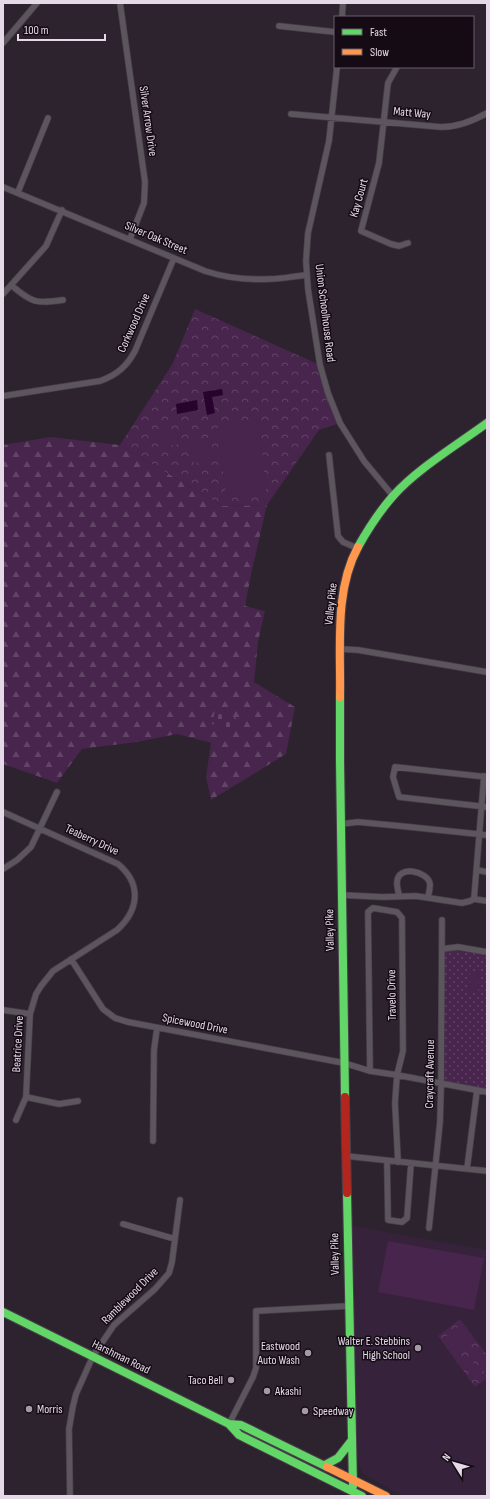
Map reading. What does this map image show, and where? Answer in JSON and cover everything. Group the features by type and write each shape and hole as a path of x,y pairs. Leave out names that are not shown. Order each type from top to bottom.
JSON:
{"street":[{"path":"3,43 38,3"},
{"name":"Silver Arrow Drive","path":"120,3 145,182 144,203 130,239"},
{"path":"342,16 343,3"},
{"path":"279,26 334,32"},
{"name":"Union Schoolhouse Road","path":"337,68 332,117 325,162 308,233 307,275 316,347 328,393 340,423 354,447 393,496"},
{"path":"384,122 388,83 396,68"},
{"name":"Matt Way","path":"291,114 451,127 472,121 487,113"},
{"path":"18,192 48,118"},
{"name":"Kay Court","path":"384,122 382,148 377,175 361,231 391,244 399,246 408,243"},
{"name":"Silver Oak Street","path":"3,186 204,271 233,278 270,279 307,275"},
{"path":"3,294 46,246 62,210"},
{"name":"Corkwood Drive","path":"3,396 100,381 121,370 136,351 174,258"},
{"path":"11,285 30,300 45,302 63,300"},
{"name":"Valley Pike","path":"353,1494 348,1306 341,894 340,621 342,594 350,565 357,548 370,526 393,496 417,474 487,423"},
{"path":"329,455 338,536 344,542 357,548"},
{"path":"340,649 358,650 487,672"},
{"path":"474,899 479,834 484,806 486,776 394,767 393,777 399,797 484,806"},
{"path":"3,869 24,855 35,841 57,792"},
{"name":"Teaberry Drive","path":"3,812 118,864 129,875 134,887 134,905 124,924 71,959"},
{"path":"341,824 358,822 487,835"},
{"path":"477,870 487,872"},
{"path":"399,895 397,882 398,877 403,872 413,871 421,874 428,880 430,884 428,897"},
{"path":"341,894 428,897 462,903 474,899 487,901"},
{"name":"Travelo Drive","path":"370,1071 368,912 373,908 397,912 402,918 403,1051 397,1074 395,1103 398,1162"},
{"name":"Craycraft Avenue","path":"429,1228 440,1122 442,920"},
{"path":"442,949 458,947 487,952"},
{"name":"Beatrice Drive","path":"16,1120 26,1097 30,1014 36,994 48,976 58,966 71,959"},
{"name":"Spicewood Drive","path":"71,959 99,1004 109,1014 128,1022 344,1063 370,1071 397,1074 487,1092"},
{"path":"3,1010 30,1014"},
{"path":"154,1141 154,1050 157,1028"},
{"path":"467,1169 477,1090"},
{"path":"26,1097 59,1104 78,1101"},
{"path":"346,1156 487,1171"},
{"path":"388,1161 388,1220 402,1222 407,1218 411,1164"},
{"name":"Ramblewood Drive","path":"70,1496 69,1429 76,1392 93,1356 114,1325 155,1289 168,1273 172,1262 180,1200"},
{"path":"123,1224 175,1239"},
{"path":"229,1424 253,1377 256,1368 256,1311 348,1306"},
{"name":"Harshman Road","path":"3,1312 229,1424 241,1426 325,1465 386,1496"},
{"name":"Harshman Road","path":"229,1424 239,1435 353,1494 362,1496"},
{"path":"325,1465 330,1464 341,1457 352,1440"}],"shaded area":[{"path":"222,389 223,395 212,397 215,413 207,415 203,392"},
{"path":"197,400 198,410 177,414 176,404"},
{"name":"Walter E. Stebbins High School","path":"347,1225 487,1250 487,1496 402,1496 362,1473 352,1440"}],"green space":[{"path":"195,309 320,365 340,423 319,430 267,505 223,506 120,445 173,363"},
{"path":"259,420 266,491 227,498 217,428"},
{"path":"176,430 179,444 159,448 156,434"},
{"path":"51,437 120,445 223,506 267,505 245,606 265,611 258,642 254,682 295,707 286,754 211,800 206,777 211,743 177,734 137,742 82,749 57,783 3,764 3,445"},
{"path":"211,439 212,448 192,451 190,442"},
{"path":"213,451 215,460 194,463 192,454"},
{"path":"215,711 225,713 236,718 236,726 227,729 212,724"},
{"path":"442,949 487,954 487,1092 441,1083"},
{"path":"470,973 479,973 478,992 469,992"},
{"path":"388,1241 484,1258 474,1310 378,1292"},
{"path":"460,1319 487,1355 487,1378 475,1387 438,1336"},
{"path":"461,1325 474,1341 466,1347 454,1330"},
{"path":"451,1333 464,1349 456,1355 443,1338"},
{"path":"481,1350 487,1359 487,1371 485,1373 473,1356"},
{"path":"470,1358 483,1375 475,1380 462,1364"}],"traffic: fast":[{"path":"358,547 378,514 403,486 425,467 487,423"},
{"path":"340,697 345,1097"},
{"path":"347,1193 353,1486"},
{"path":"3,1312 229,1424 241,1425 327,1467"},
{"path":"229,1424 239,1435 362,1496"},
{"path":"325,1465 338,1458 352,1440"}],"traffic: slow":[{"path":"340,697 340,620 342,601 350,564 358,547"},
{"path":"327,1467 386,1496"}],"traffic: jam":[{"path":"345,1097 347,1193"}],"place":[{"name":"Walter E. Stebbins High School","path":"418,1348"},
{"name":"Eastwood Auto Wash","path":"308,1353"},
{"name":"Taco Bell","path":"231,1380"},
{"name":"Akashi","path":"267,1391"},
{"name":"Morris","path":"29,1409"},
{"name":"Speedway","path":"305,1411"}]}
